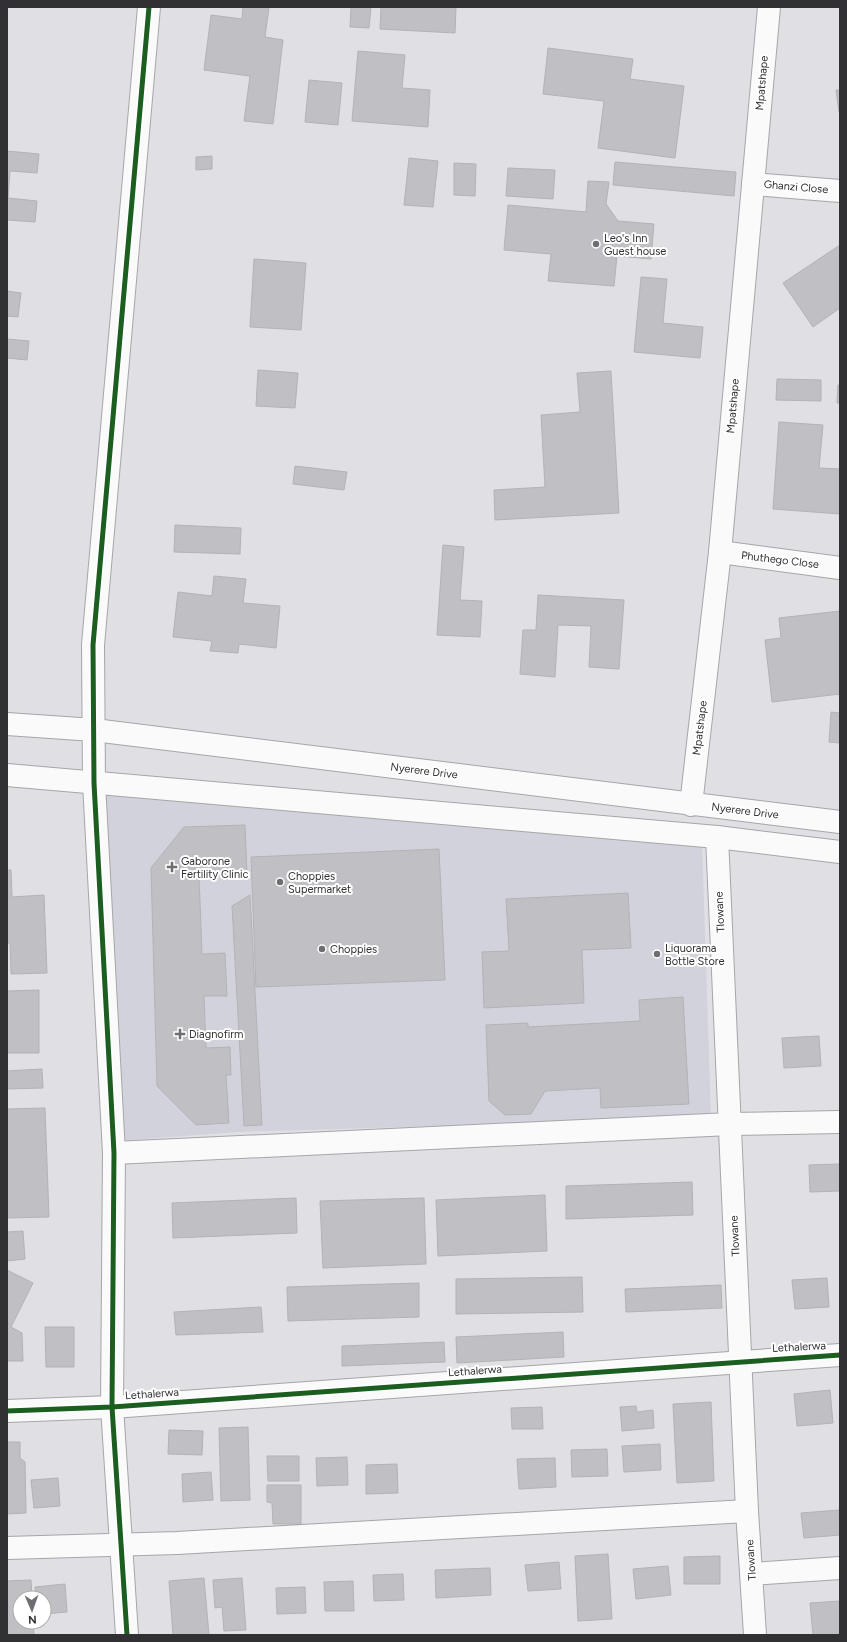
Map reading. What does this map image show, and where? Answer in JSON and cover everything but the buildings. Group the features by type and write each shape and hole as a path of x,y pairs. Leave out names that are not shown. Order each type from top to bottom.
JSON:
{"street":[{"path":"127,1635 112,1408 114,1153 94,783 93,645 149,7"},
{"name":"Mpatshape","path":"691,805 720,552 769,7"},
{"name":"Ghanzi Close","path":"753,184 840,191"},
{"name":"Phuthego Close","path":"720,552 840,568"},
{"name":"Nyerere Drive","path":"7,724 94,730 691,805 840,822"},
{"path":"7,775 717,837 840,852"},
{"name":"Tlowane","path":"717,837 747,1511 755,1635"},
{"path":"114,1153 730,1124 840,1122"},
{"name":"Lethalerwa","path":"7,1411 112,1408 741,1361 840,1355"},
{"path":"7,1548 121,1546 747,1511"},
{"path":"752,1574 840,1568"}],"shaded area":[{"path":"101,778 702,841 711,1118 238,1132 103,1142"}],"cycle path":[{"path":"127,1635 112,1407 114,1153 94,783 93,645 149,7"},
{"path":"7,1411 112,1407 840,1355"}],"place":[{"name":"Leo's Inn Guest house","path":"596,244"},
{"name":"Gaborone Fertility Clinic","path":"172,867"},
{"name":"Choppies Supermarket","path":"280,882"},
{"name":"Choppies","path":"322,949"},
{"name":"Liquorama Bottle Store","path":"657,954"},
{"name":"Diagnofirm","path":"180,1034"}]}
